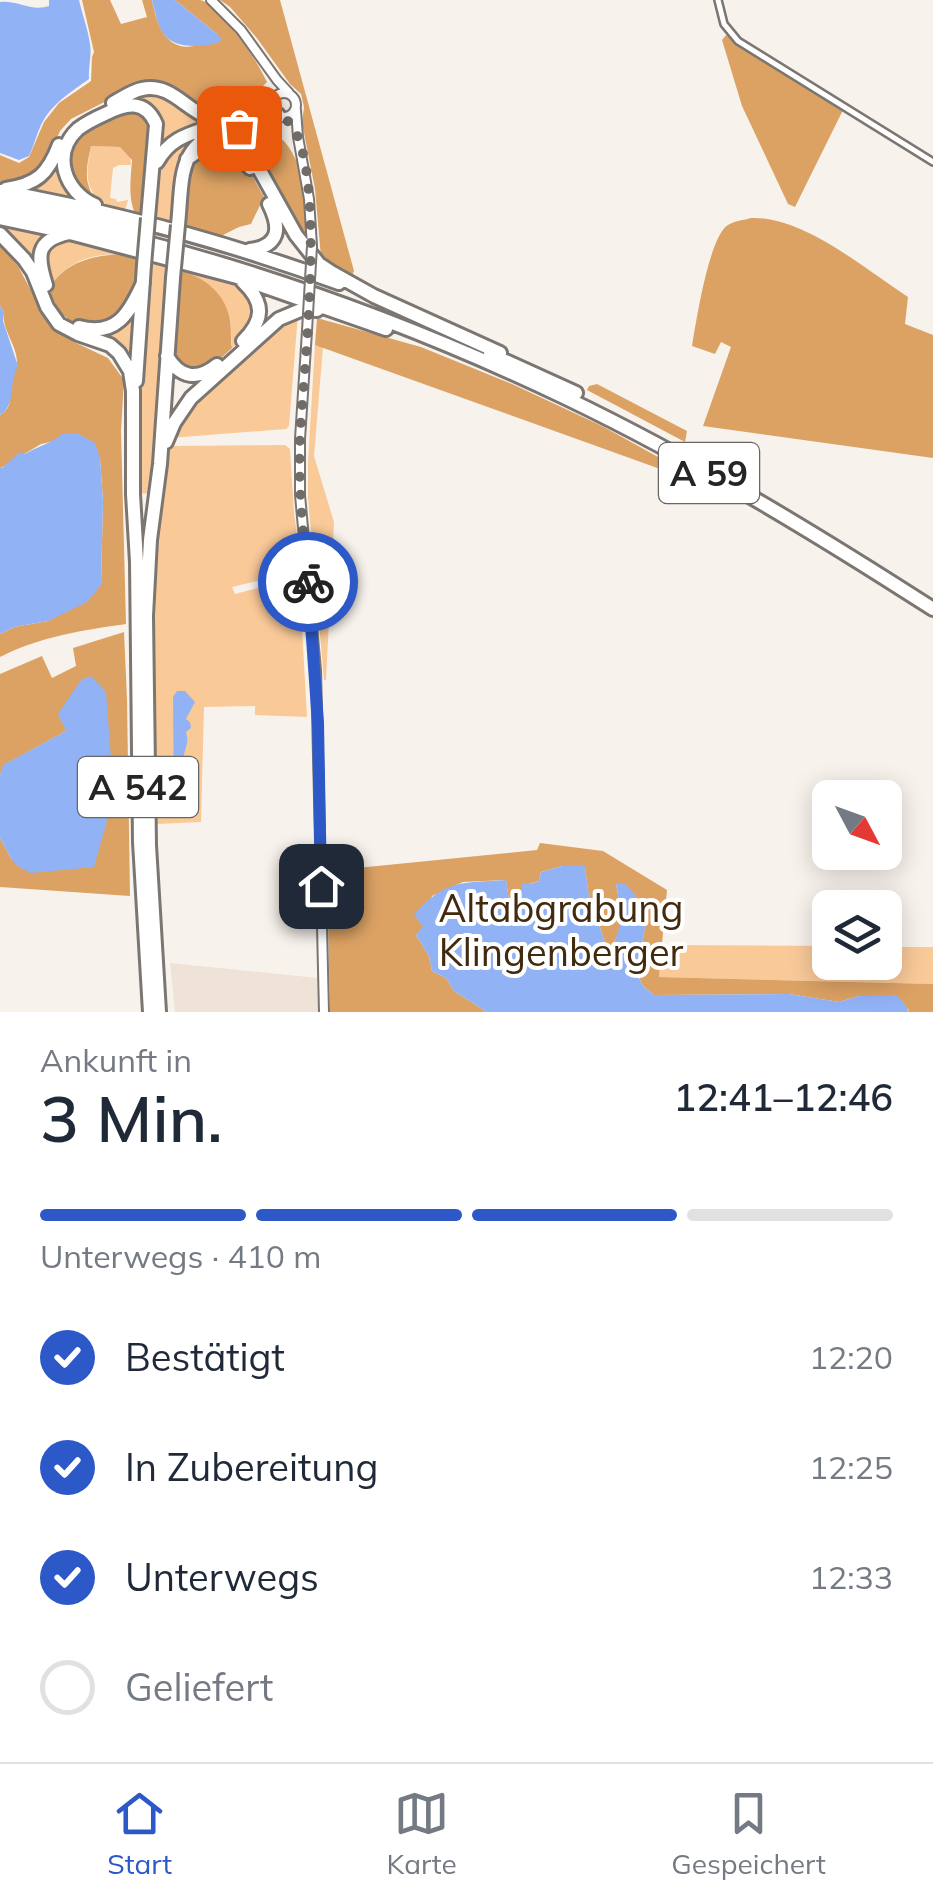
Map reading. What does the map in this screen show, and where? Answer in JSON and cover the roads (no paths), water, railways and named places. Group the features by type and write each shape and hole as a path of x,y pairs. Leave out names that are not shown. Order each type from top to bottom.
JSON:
{"highway":[{"path":"0,191 40,178 75,124 140,90 164,90 212,118 241,120"},
{"path":"122,216 88,202 71,187 63,159 72,137 86,124 118,107 138,104 156,124 153,174"},
{"path":"153,174 163,151 178,137 277,108"},
{"path":"187,159 196,144 207,136 241,120"},
{"path":"241,120 239,128 244,142 305,248 330,272 504,355 519,366"},
{"path":"187,159 202,148 217,144 235,150 249,166 277,227 268,245 241,250"},
{"name":"A 542","path":"159,1012 149,845 146,616 173,278 187,159"},
{"name":"A 542","path":"150,1012 138,784 133,418 153,174"},
{"path":"0,191 122,216 241,250 374,296"},
{"name":"A 59","path":"0,200 138,231 253,264 421,324 572,391 710,463 933,599"},
{"name":"A 59","path":"0,209 139,240 252,273 474,356 567,398 706,471 933,610"},
{"path":"0,218 238,278 474,356"},
{"path":"70,233 48,241 40,258 50,298 66,320 86,329 111,326 130,310 143,284"},
{"path":"0,234 33,272 47,307 59,324 110,345 126,363 133,418"},
{"path":"167,356 183,374 203,374 248,336 259,315 258,302 238,278"},
{"path":"160,464 170,432 192,398 279,319 304,309 355,318"}],"main road":[{"path":"212,0 242,30 295,98 309,199 312,246 300,495 318,705 324,1012"},
{"path":"270,70 277,108 298,136"},
{"path":"277,108 279,94 289,93"},
{"path":"277,108 290,115 296,110"}],"street":[{"path":"718,0 724,24 738,41 933,162"}],"water":[{"path":"49,0 79,0 90,44 89,79 50,111 29,156 19,160 0,153 0,2 42,7 49,6"},
{"path":"152,0 175,0 222,40 186,46 170,40 160,28"},
{"path":"0,306 18,366 9,405 0,415"},
{"path":"63,433 77,433 95,443 100,458 101,585 87,602 48,621 14,627 0,634 0,467 20,452 25,454"},
{"path":"91,676 106,692 114,796 94,867 31,873 12,860 0,838 3,765 66,731 58,714 81,680"},
{"path":"177,691 185,691 195,702 186,719 191,728 186,732 186,784 180,803 174,802 173,697"},
{"name":"Altabgrabung Klingenberger","path":"562,866 585,866 588,891 606,946 613,944 619,929 616,884 625,884 638,899 645,925 638,972 643,986 654,995 789,994 839,1002 859,996 896,995 909,1012 487,1012 432,971 429,956 416,935 423,926 414,915 425,903 455,885 506,880 510,906 516,910 523,905 522,883 539,881 541,872"}]}
